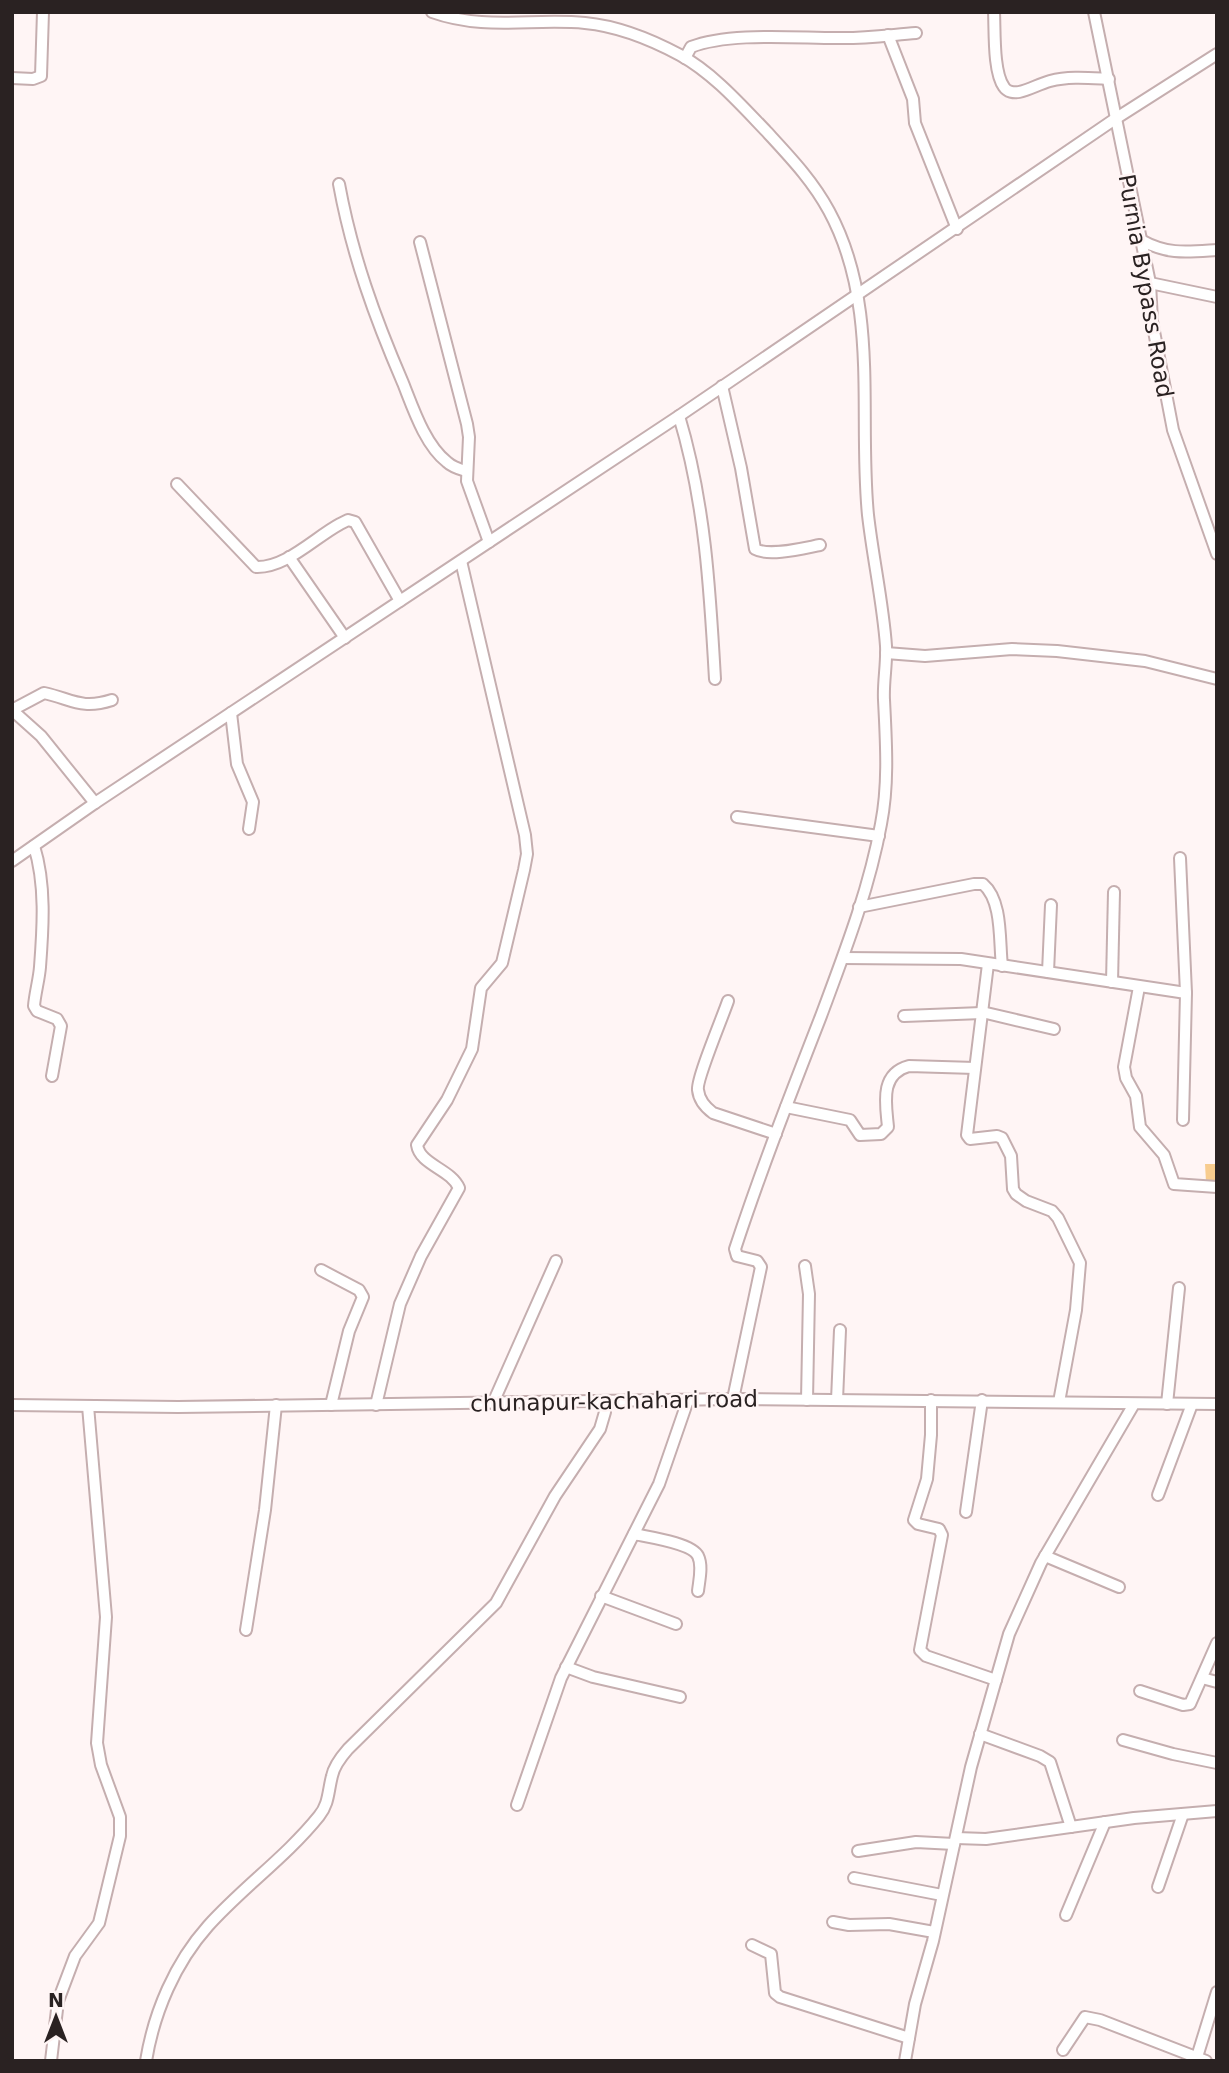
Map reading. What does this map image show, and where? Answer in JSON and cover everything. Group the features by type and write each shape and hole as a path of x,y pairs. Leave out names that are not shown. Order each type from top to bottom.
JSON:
{"street":[{"path":"12,78 33,79 41,76 43,12"},
{"path":"432,12 489,24 561,22 596,25 643,39 685,58 726,91 788,154 811,182 839,232 852,267 858,294 864,375 866,493 886,653 883,695 886,733 885,798 879,836 843,958 735,1249 737,1255 757,1261 761,1267 733,1399"},
{"path":"994,12 1000,76 1004,88 1009,92 1069,78 1109,79"},
{"name":"Purnia Bypass Road","path":"1094,12 1150,282 1152,321 1173,430 1217,554"},
{"path":"685,58 691,47 754,38 852,38 916,33"},
{"path":"888,35 913,99 915,123 957,229"},
{"path":"12,861 1217,54"},
{"path":"339,184 346,226 362,282 410,402 439,455 447,463 466,471"},
{"path":"1141,240 1157,249 1178,253 1217,250"},
{"path":"419,242 467,424 467,481 489,542"},
{"path":"1150,282 1217,297"},
{"path":"722,386 741,468 755,549 761,552 820,545"},
{"path":"679,416 689,448 702,519 715,679"},
{"path":"177,484 256,567 289,557 326,532 352,520 358,525 400,601"},
{"path":"1206,522 1217,518"},
{"path":"289,557 345,638"},
{"path":"376,1405 400,1304 421,1256 459,1188 454,1179 422,1156 416,1145 447,1100 472,1049 481,988 502,963 527,854 525,835 461,561"},
{"path":"886,653 925,656 1012,649 1057,651 1145,661 1217,679"},
{"path":"95,803 41,736 12,710 44,693 82,705 97,705 112,700"},
{"path":"231,713 237,764 253,802 249,829"},
{"path":"737,817 879,836"},
{"path":"34,846 40,870 42,900 41,958 34,1006 37,1011 57,1019 61,1026 52,1076"},
{"path":"1180,858 1186,993 1183,1120"},
{"path":"859,907 982,884 990,892 994,904 1002,966"},
{"path":"1112,982 1114,892"},
{"path":"1048,972 1051,905"},
{"path":"843,958 953,958 1186,993"},
{"path":"988,964 967,1131 968,1137 974,1139 997,1136 1002,1138 1011,1156 1013,1189 1016,1194 1052,1212 1058,1218 1080,1263 1076,1310 1059,1402"},
{"path":"1139,987 1124,1067 1138,1105 1140,1127 1164,1156 1174,1184 1217,1187"},
{"path":"729,1001 699,1080 699,1095 703,1104 713,1112 776,1134"},
{"path":"904,1016 982,1012 1054,1029"},
{"path":"786,1107 850,1120 860,1135 881,1134 888,1127 886,1089 900,1070 909,1066 975,1068"},
{"path":"493,1403 556,1261"},
{"path":"806,1266 809,1294 807,1400"},
{"path":"321,1270 359,1290 363,1297 349,1331 331,1405"},
{"path":"1167,1404 1179,1288"},
{"path":"837,1400 840,1330"},
{"name":"chunapur-kachahari road","path":"12,1405 376,1405 733,1399 1217,1404"},
{"path":"517,1805 566,1667 664,1471 688,1400"},
{"path":"931,1400 927,1479 914,1520 918,1524 939,1529 943,1535 920,1650 926,1656 996,1680"},
{"path":"965,1512 982,1400"},
{"path":"146,2061 168,1989 195,1941 318,1817 328,1800 335,1767 348,1749 496,1603 555,1496 600,1430 605,1412 604,1401"},
{"path":"905,2061 915,2004 980,1734 1009,1634 1045,1556 1134,1404"},
{"path":"1158,1495 1192,1404"},
{"path":"246,1630 265,1510 276,1405"},
{"path":"51,2061 58,2001 75,1956 99,1923 120,1836 120,1817 100,1765 97,1743 106,1617 88,1406"},
{"path":"634,1534 694,1550 700,1564 698,1591"},
{"path":"1045,1556 1119,1587"},
{"path":"601,1596 676,1624"},
{"path":"1140,1691 1187,1705 1193,1699 1217,1643"},
{"path":"566,1667 593,1677 680,1697"},
{"path":"1202,1678 1217,1682"},
{"path":"980,1734 1050,1762 1071,1827"},
{"path":"1123,1740 1217,1763"},
{"path":"858,1851 916,1842 986,1839 1105,1822 1217,1811"},
{"path":"1158,1887 1183,1814"},
{"path":"1066,1915 1105,1822"},
{"path":"854,1878 942,1895"},
{"path":"832,1922 849,1925 888,1924 934,1932"},
{"path":"752,1945 771,1954 777,1996 909,2038"},
{"path":"1063,2050 1085,2017 1100,2020 1201,2059 1217,1992"}],"shaded area":[{"path":"1205,1164 1217,1164 1217,1183 1206,1182"}]}
